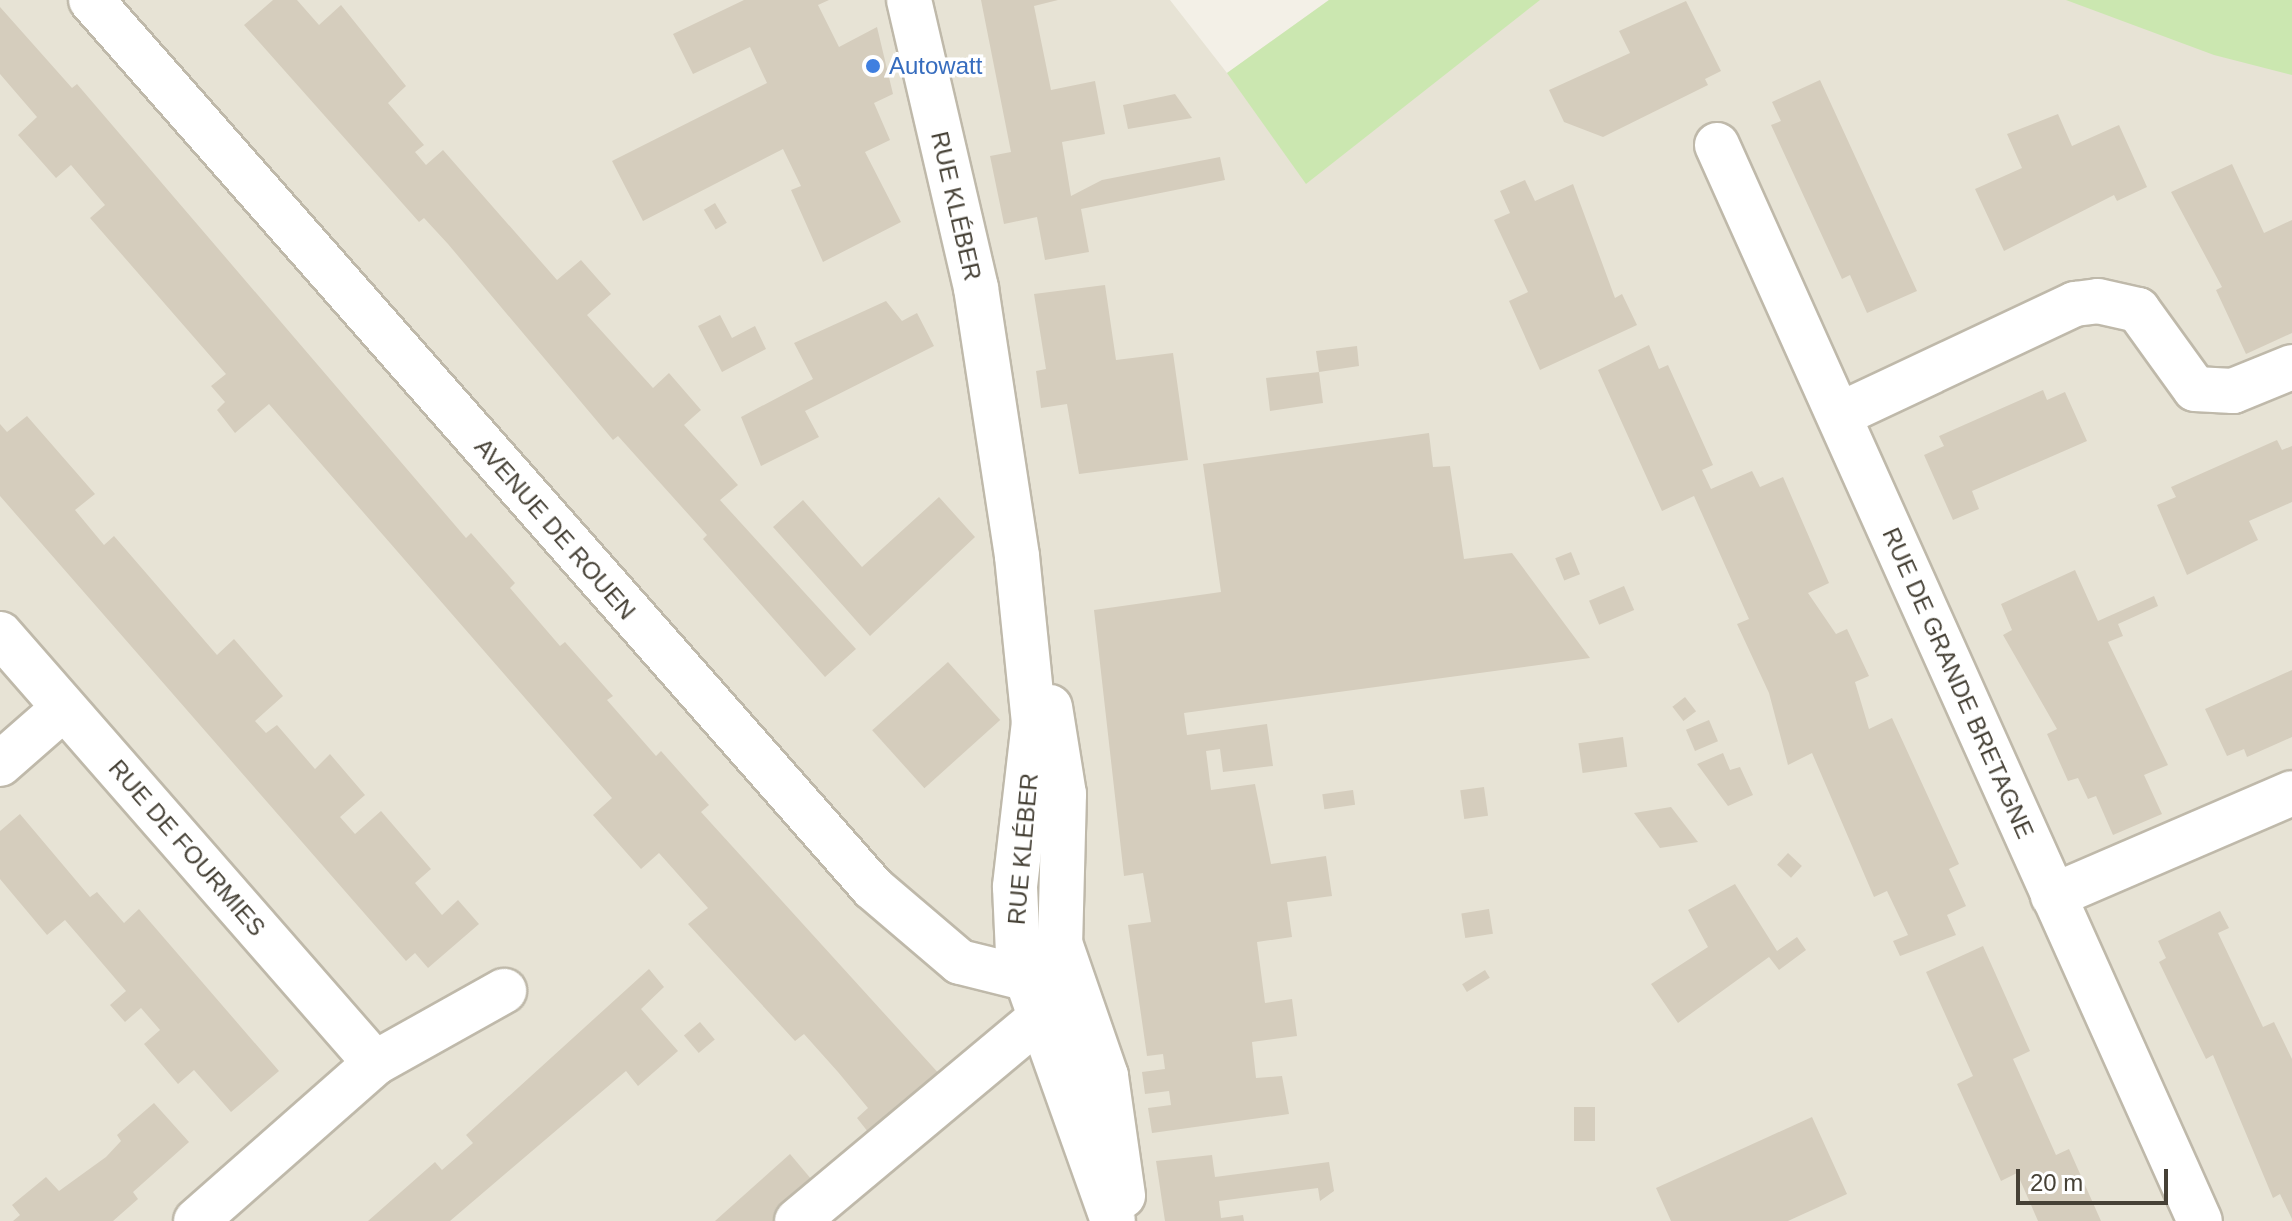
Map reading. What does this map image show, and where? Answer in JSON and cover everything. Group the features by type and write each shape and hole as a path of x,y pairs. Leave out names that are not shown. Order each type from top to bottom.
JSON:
{"street":[{"name":"AVENUE DE ROUEN","path":"91,0 873,888 960,962 1024,978 1066,969"},
{"name":"RUE KLÉBER","path":"909,0 976,288 1017,556 1034,722 1015,887 1024,978 1113,1221"},
{"name":"RUE DE GRANDE BRETAGNE","path":"1717,145 2200,1221"},
{"path":"1839,415 2075,304 2098,301 2138,310 2195,389 2233,391 2292,367"},
{"name":"RUE KLÉBER","path":"1017,556 1061,768 1057,889 1066,969 1112,1105 1124,1221"},
{"name":"RUE DE FOURMIES","path":"0,634 375,1063"},
{"path":"0,764 64,708"},
{"path":"2053,896 2292,793"},
{"path":"196,1221 375,1063 504,991"},
{"path":"797,1221 1037,1020"}],"shaded area":[{"path":"0,0 1170,0 1227,73 1329,0 2292,0 2292,1221 0,1221"}],"green space":[{"path":"1329,0 1540,0 1306,184 1227,73"},
{"path":"2066,0 2292,0 2292,75 2214,55"}],"building":[{"path":"273,0 297,0 319,25 341,5 406,86 388,103 424,145 415,152 426,165 443,150 557,280 581,260 611,294 587,315 653,388 669,373 701,410 684,425 738,485 720,500 856,649 825,677 703,539 707,535 618,436 613,440 448,244 424,218 419,222 244,25"},
{"path":"744,0 829,0 818,5 839,47 877,27 893,94 874,103 890,140 865,152 901,222 823,262 791,190 801,186 783,149 643,221 612,161 767,83 750,47 693,74 673,34"},
{"path":"981,0 1058,0 1034,6 1051,90 1095,81 1105,134 1062,142 1071,196 1102,180 1220,157 1225,180 1081,209 1089,252 1045,260 1037,217 1004,224 990,156 1011,152"},
{"path":"1686,1 1721,71 1705,79 1708,85 1603,137 1564,122 1549,90 1630,53 1619,31"},
{"path":"0,7 72,88 77,84 466,538 471,533 515,583 510,588 560,646 565,642 613,696 607,700 656,756 661,751 709,805 701,812 942,1077 872,1137 857,1118 868,1108 838,1072 804,1034 795,1041 688,924 708,908 659,853 641,869 593,815 612,798 269,404 235,433 217,410 225,402 211,386 226,374 90,218 105,205 71,165 56,178 18,135 37,117 0,74"},
{"path":"1820,80 1917,291 1867,313 1850,275 1842,279 1771,125 1781,121 1772,102"},
{"path":"1175,94 1192,118 1128,129 1123,105"},
{"path":"2058,114 2072,146 2119,125 2147,187 2117,201 2114,195 2004,251 1975,189 2022,168 2007,134"},
{"path":"2232,164 2264,233 2292,220 2292,333 2246,354 2216,290 2222,287 2171,192"},
{"path":"1525,180 1535,201 1573,184 1615,298 1622,294 1637,325 1540,370 1509,301 1528,292 1494,220 1510,213 1500,191"},
{"path":"715,203 727,223 716,229 704,210"},
{"path":"1105,285 1116,360 1173,353 1188,460 1079,474 1067,404 1041,408 1036,371 1046,369 1034,294"},
{"path":"886,301 902,321 917,313 934,346 805,411 819,437 761,466 741,417 813,379 794,343"},
{"path":"720,315 732,338 755,326 766,349 722,372 698,326"},
{"path":"1649,345 1659,369 1668,365 1713,465 1702,470 1711,489 1752,471 1760,487 1783,477 1829,583 1808,593 1836,634 1847,629 1869,676 1855,682 1869,729 1892,718 1959,864 1949,869 1966,906 1947,915 1956,935 1900,956 1893,941 1908,935 1887,891 1874,897 1812,753 1788,765 1769,693 1737,624 1749,619 1694,496 1662,511 1598,370"},
{"path":"1357,346 1359,366 1319,372 1316,351"},
{"path":"1319,372 1323,403 1270,411 1266,378"},
{"path":"2043,390 2047,400 2065,392 2087,441 1972,491 1979,509 1953,520 1924,455 1944,446 1939,436"},
{"path":"27,416 95,494 75,510 104,545 114,536 217,655 234,639 283,696 255,721 266,733 277,725 315,769 330,754 365,795 340,817 355,834 381,811 431,869 415,883 442,915 458,900 479,924 428,968 415,953 406,961 0,496 0,424 7,432"},
{"path":"1429,433 1433,467 1450,466 1464,559 1512,553 1590,658 1184,713 1187,735 1267,724 1273,766 1223,772 1220,749 1206,751 1211,790 1255,784 1271,864 1326,856 1332,896 1287,902 1292,937 1257,942 1265,1003 1292,999 1297,1036 1252,1042 1256,1078 1282,1076 1289,1114 1152,1133 1148,1108 1171,1105 1169,1091 1145,1094 1142,1072 1165,1069 1163,1054 1147,1056 1128,925 1151,922 1143,873 1124,876 1094,610 1221,592 1203,464"},
{"path":"2277,440 2282,450 2292,446 2292,502 2249,521 2258,540 2187,575 2157,505 2176,497 2171,487"},
{"path":"939,497 975,537 870,636 773,527 803,500 862,567"},
{"path":"1571,552 1580,574 1564,581 1555,558"},
{"path":"2075,570 2098,621 2154,596 2158,606 2118,624 2123,636 2108,642 2168,765 2144,775 2162,814 2113,835 2096,796 2088,799 2078,778 2068,781 2047,734 2057,729 2003,635 2012,630 2001,604"},
{"path":"1624,586 1634,610 1599,625 1589,601"},
{"path":"948,662 1000,720 924,788 872,730"},
{"path":"2292,670 2292,737 2247,757 2244,749 2227,756 2205,709"},
{"path":"1685,697 1696,711 1683,721 1672,707"},
{"path":"1709,720 1718,741 1695,751 1686,730"},
{"path":"1623,737 1627,767 1583,773 1578,743"},
{"path":"1723,753 1730,770 1740,767 1753,795 1728,806 1697,764"},
{"path":"1484,787 1488,816 1464,819 1460,790"},
{"path":"1353,790 1355,805 1324,809 1322,794"},
{"path":"1671,807 1698,842 1660,848 1634,813"},
{"path":"20,814 90,897 97,892 124,923 139,909 279,1071 231,1112 194,1070 178,1084 144,1044 160,1030 141,1008 125,1022 110,1005 126,991 65,920 47,935 0,879 0,831"},
{"path":"1788,853 1802,866 1791,878 1777,865"},
{"path":"1735,884 1777,951 1797,937 1806,950 1779,970 1769,957 1678,1023 1651,984 1708,947 1688,910"},
{"path":"1489,909 1493,934 1465,938 1461,913"},
{"path":"2220,911 2229,928 2218,933 2263,1027 2274,1022 2292,1059 2292,1219 2280,1194 2273,1198 2213,1055 2206,1059 2159,962 2166,958 2158,941"},
{"path":"1983,946 2030,1051 2013,1059 2056,1155 2069,1149 2101,1221 2038,1221 2017,1173 2001,1181 1957,1084 1973,1076 1926,972"},
{"path":"649,969 664,987 641,1009 678,1051 638,1086 626,1071 450,1221 368,1221 435,1162 442,1170 473,1143 466,1135"},
{"path":"1485,970 1490,978 1467,992 1462,984"},
{"path":"700,1022 715,1040 699,1053 684,1035"},
{"path":"154,1103 189,1142 133,1192 138,1199 113,1221 13,1221 20,1215 12,1205 46,1177 59,1191 106,1157 121,1141 117,1135"},
{"path":"1574,1107 1595,1107 1595,1141 1574,1141"},
{"path":"1812,1117 1847,1194 1788,1221 1671,1221 1656,1188"},
{"path":"790,1154 817,1186 776,1221 715,1221"},
{"path":"1212,1155 1215,1177 1329,1162 1334,1191 1320,1201 1318,1188 1219,1201 1221,1218 1243,1215 1244,1221 1165,1221 1156,1161"}],"place":[{"name":"Autowatt","path":"873,66"}]}
